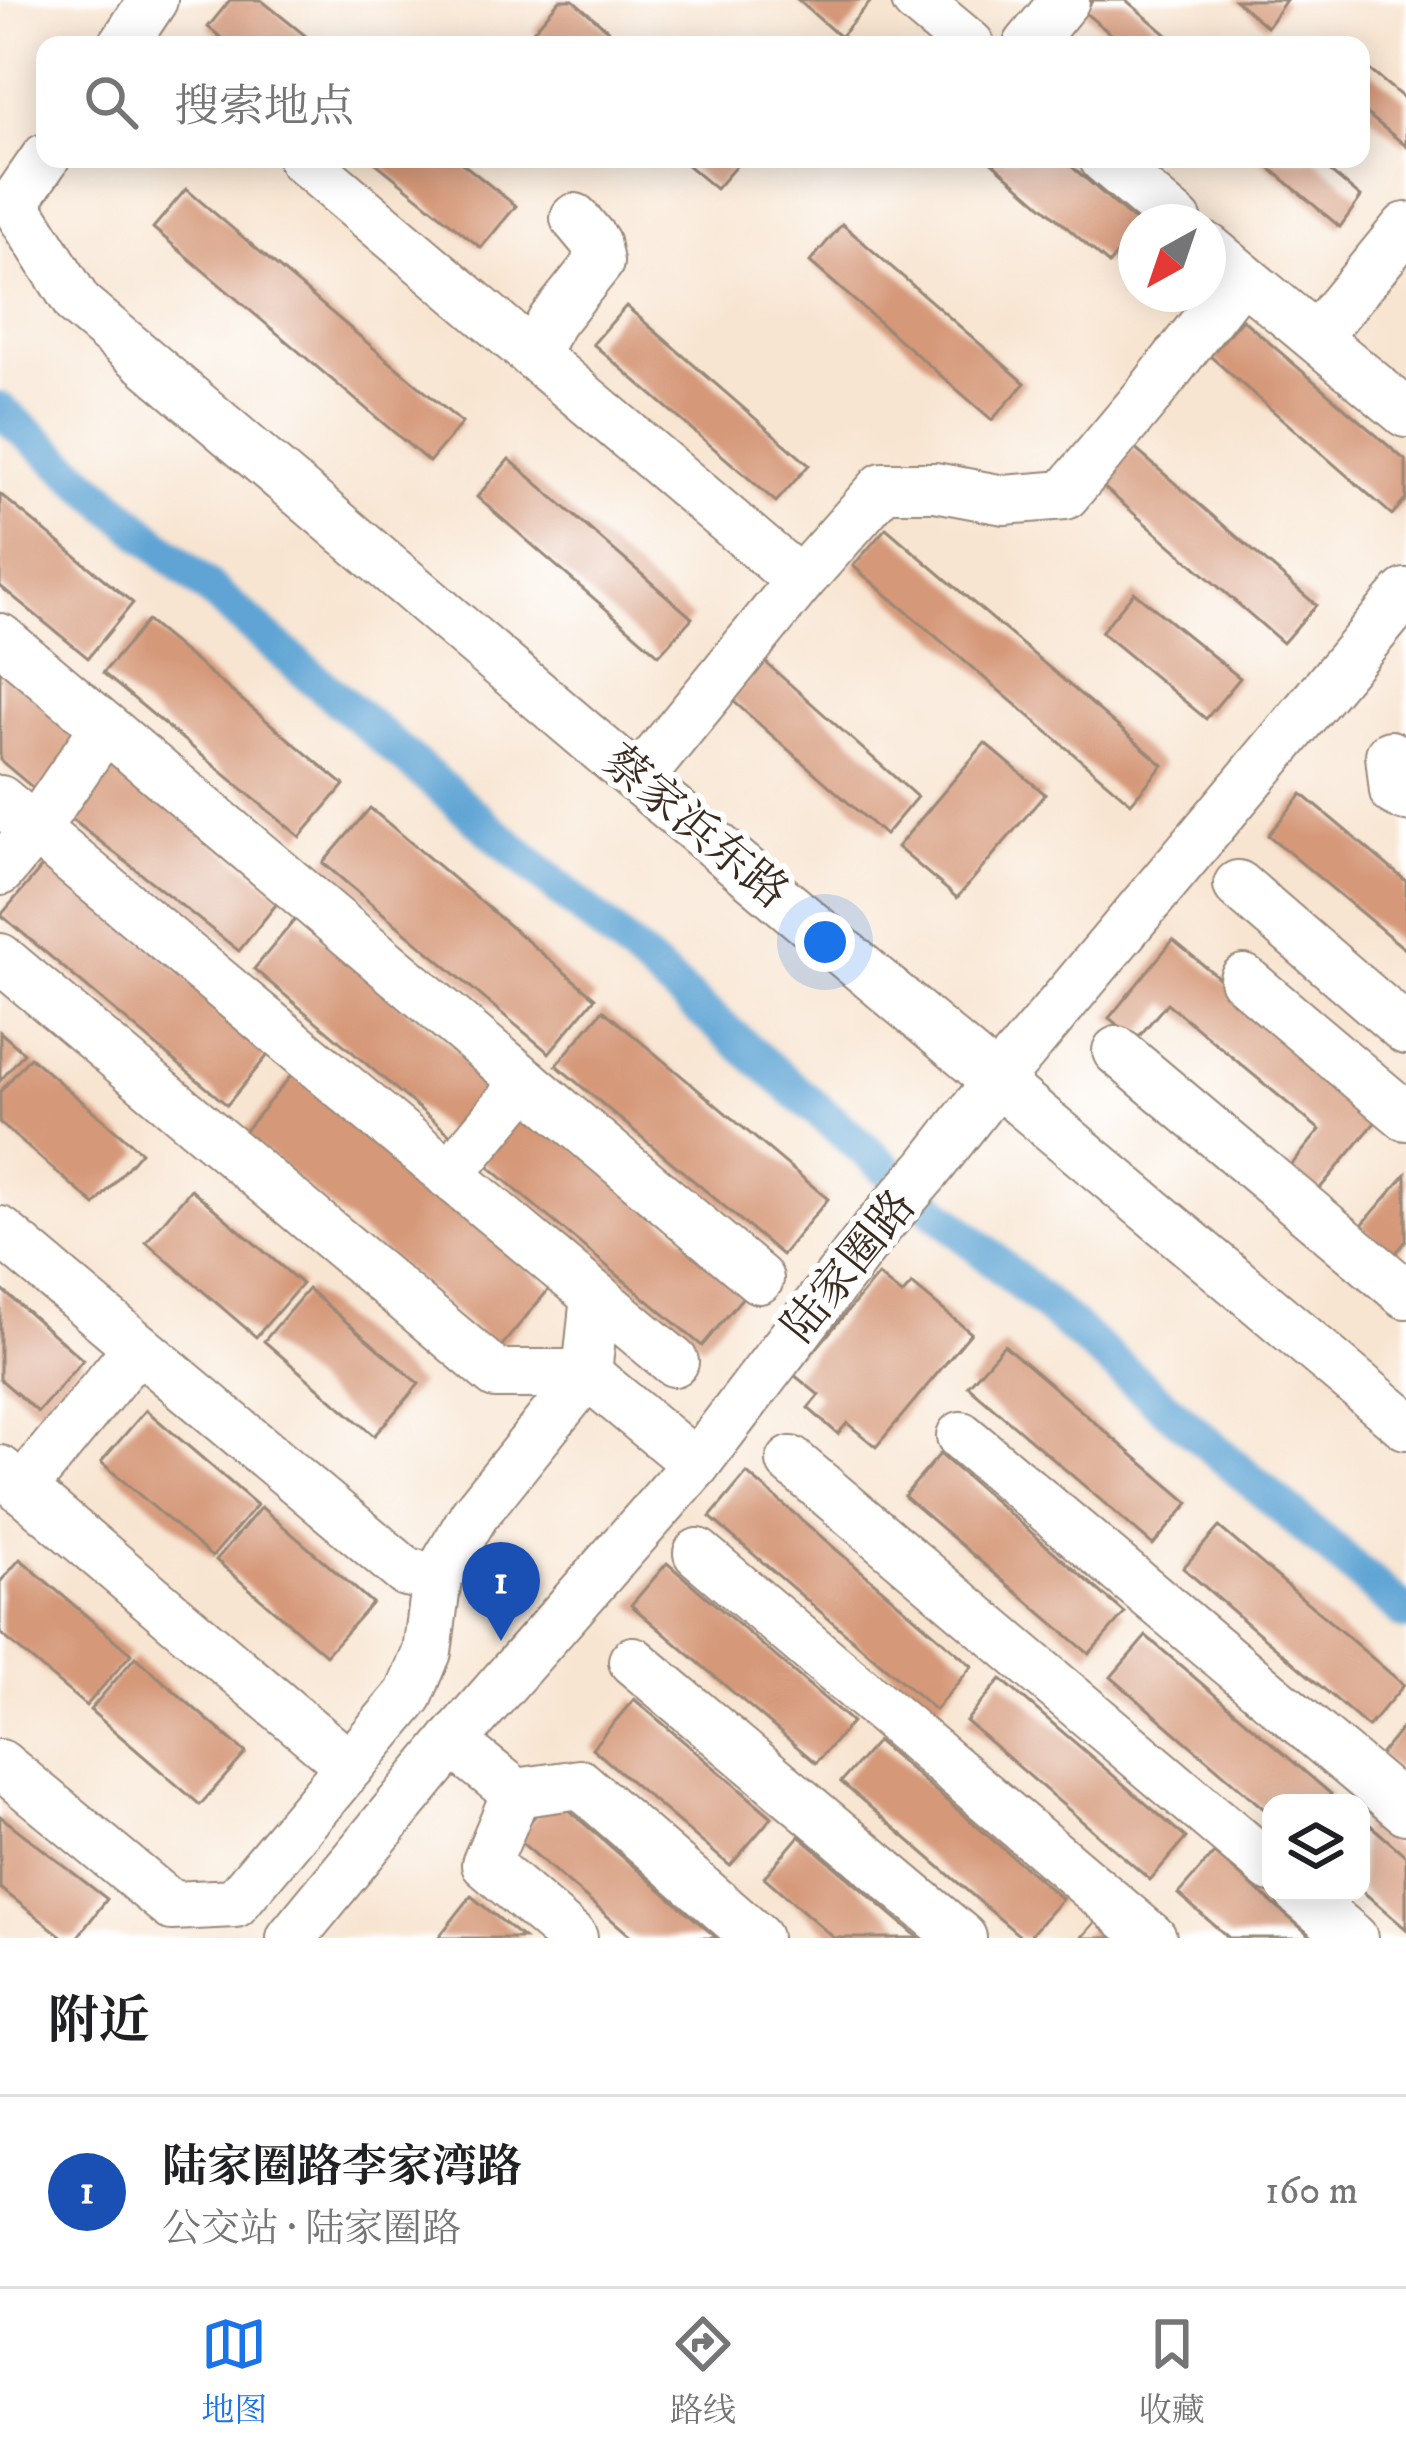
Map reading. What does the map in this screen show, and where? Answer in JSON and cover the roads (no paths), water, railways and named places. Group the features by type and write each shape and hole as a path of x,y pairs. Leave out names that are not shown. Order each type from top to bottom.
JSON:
{"street":[{"path":"129,36 154,0"},
{"path":"916,0 959,36"},
{"path":"1035,36 1065,0"},
{"name":"蔡家浜东路","path":"38,168 14,203 78,304 1406,1425"},
{"path":"313,168 800,581"},
{"path":"1115,168 1157,204"},
{"path":"533,355 552,320 599,262 595,242 575,218"},
{"path":"1316,337 1406,227"},
{"path":"1226,263 1406,413"},
{"path":"638,780 800,581 883,488 935,487 1004,500 1064,495 1147,398 1195,312"},
{"name":"陆家圈路","path":"291,1938 452,1742 696,1464 875,1230 1406,593"},
{"path":"0,638 759,1279"},
{"path":"0,871 18,814 105,727"},
{"path":"18,814 674,1362"},
{"path":"1238,885 1406,1030"},
{"path":"0,958 496,1374 587,1374 696,1464"},
{"path":"1244,979 1406,1116"},
{"path":"1118,1051 1406,1294"},
{"path":"449,1175 526,1082"},
{"path":"0,1231 406,1572 437,1578"},
{"path":"0,1764 172,1906 235,1903 409,1695 427,1652 437,1578 474,1515 587,1374 595,1296"},
{"path":"138,1347 11,1479 350,1766"},
{"path":"962,1436 1406,1810"},
{"path":"791,1461 1262,1860"},
{"path":"698,1553 1152,1938"},
{"path":"633,1661 962,1938"},
{"path":"452,1742 516,1793 580,1784 757,1938"},
{"path":"516,1793 486,1864 573,1938"},
{"path":"1311,1902 1353,1938"}],"waterway":[{"path":"0,410 1406,1613"}],"place":[{"name":"陆家圈路李家湾路","path":"501,1641"}]}
